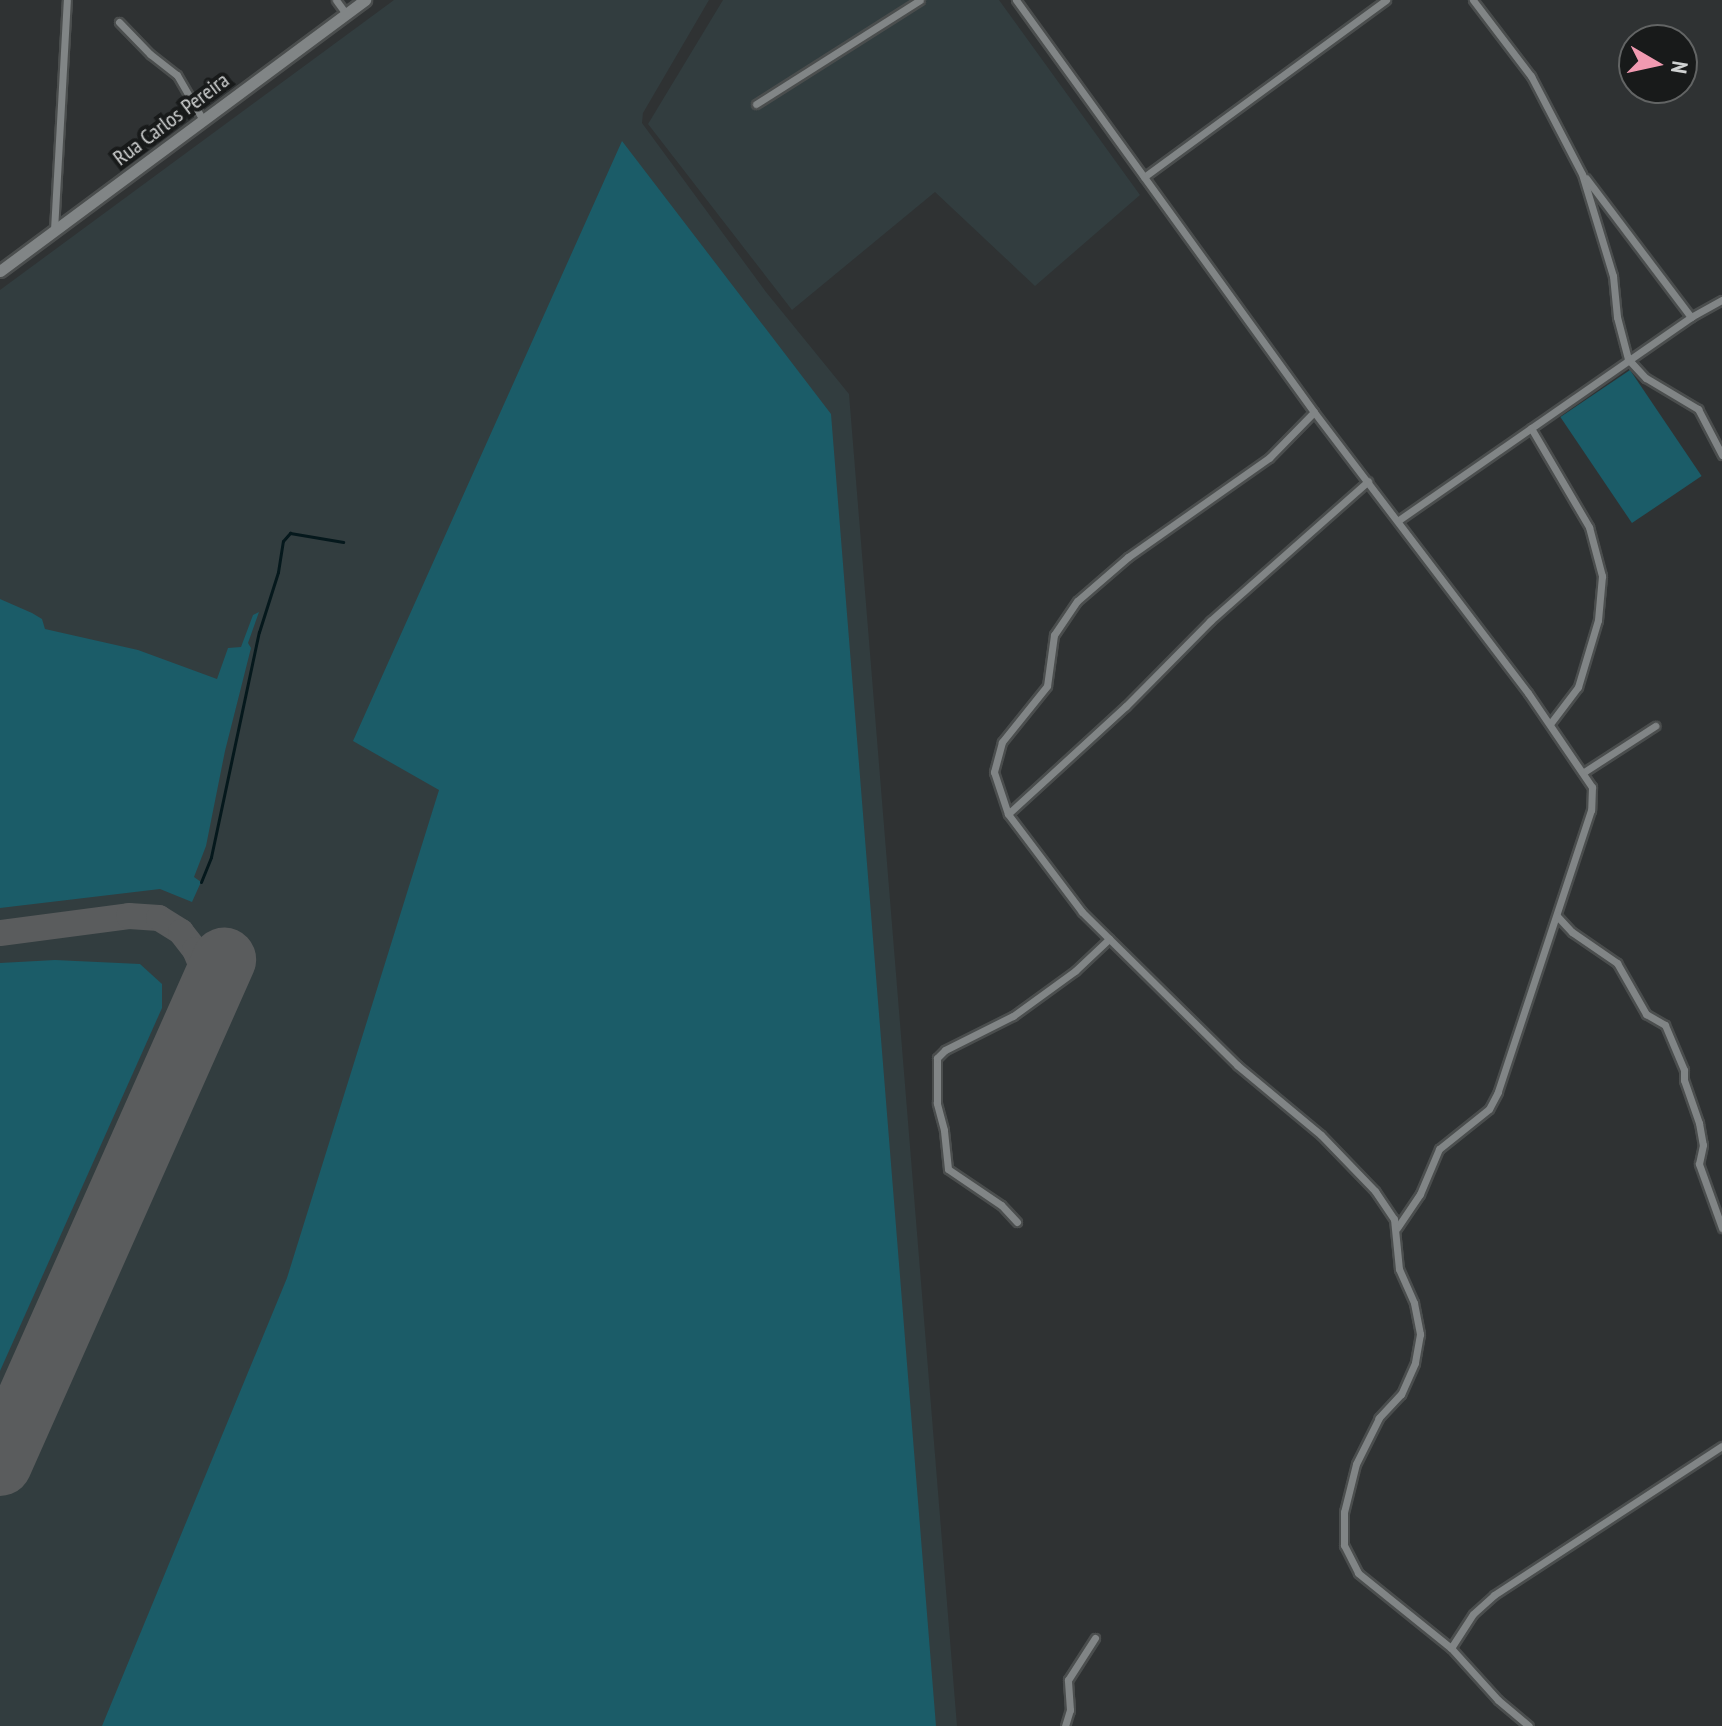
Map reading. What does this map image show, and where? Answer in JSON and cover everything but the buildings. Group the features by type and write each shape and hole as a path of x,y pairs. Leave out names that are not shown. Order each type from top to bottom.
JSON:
{"main road":[{"name":"Rua Carlos Pereira","path":"0,271 365,0"}],"street":[{"path":"54,230 67,0"},
{"path":"336,0 346,14"},
{"path":"756,104 920,0"},
{"path":"1016,0 1314,412 1399,520 1550,724 1592,787 1591,810 1498,1092 1489,1109 1439,1149 1420,1194 1397,1228"},
{"path":"1144,177 1386,0"},
{"path":"1473,0 1531,76 1582,174 1613,276 1617,317 1628,359 1646,378 1698,409 1722,455"},
{"path":"119,22 150,54 177,75 203,120"},
{"path":"1582,174 1654,264 1691,317"},
{"path":"1399,520 1628,359 1722,300"},
{"path":"1314,412 1269,458 1128,557 1077,601 1060,624 1051,647 1047,686 1002,742 994,772 1008,814 1045,866 1109,939 1237,1065 1321,1135 1375,1191 1397,1228 1399,1269 1414,1303 1420,1334 1415,1363 1401,1394 1379,1418 1356,1464 1344,1512 1344,1545 1358,1573 1451,1648 1498,1700 1529,1726"},
{"path":"1531,428 1589,527 1602,576 1598,620 1578,687 1550,724"},
{"path":"1008,814 1115,717 1210,621 1368,481"},
{"path":"1584,772 1655,726"},
{"path":"1557,916 1572,932 1617,963 1646,1014 1665,1025 1684,1070 1684,1080 1699,1123 1703,1145 1699,1164 1722,1228"},
{"path":"1017,1222 1001,1205 948,1169 944,1130 937,1103 937,1058 945,1050 1013,1016 1075,971 1109,939"},
{"path":"1451,1648 1473,1614 1494,1595 1722,1446"},
{"path":"1065,1726 1070,1710 1068,1680 1095,1638"}],"shaded area":[{"path":"394,0 709,0 643,113 642,123 766,292 849,394 957,1726 0,1726 0,290"},
{"path":"723,0 999,0 1140,195 1035,286 935,192 792,310 648,124"},
{"path":"622,141 831,414 936,1726 102,1726 287,1278 439,790 353,741"},
{"path":"1630,370 1702,476 1632,523 1560,417"},
{"path":"0,599 42,619 45,629 138,650 217,679 228,648 241,647 253,615 259,612 248,643 251,648 225,751 206,846 194,877 201,882 192,902 160,889 0,908"},
{"path":"55,960 140,964 162,984 162,1008 0,1371 0,963"}],"waterway":[{"path":"201,882 211,857 259,632 278,572 283,541 290,533 343,542"}],"taxiway":[{"path":"0,933 129,916 159,918 181,932 195,950 204,971 206,1000"}],"runway":[{"path":"0,1464 224,960"}]}
